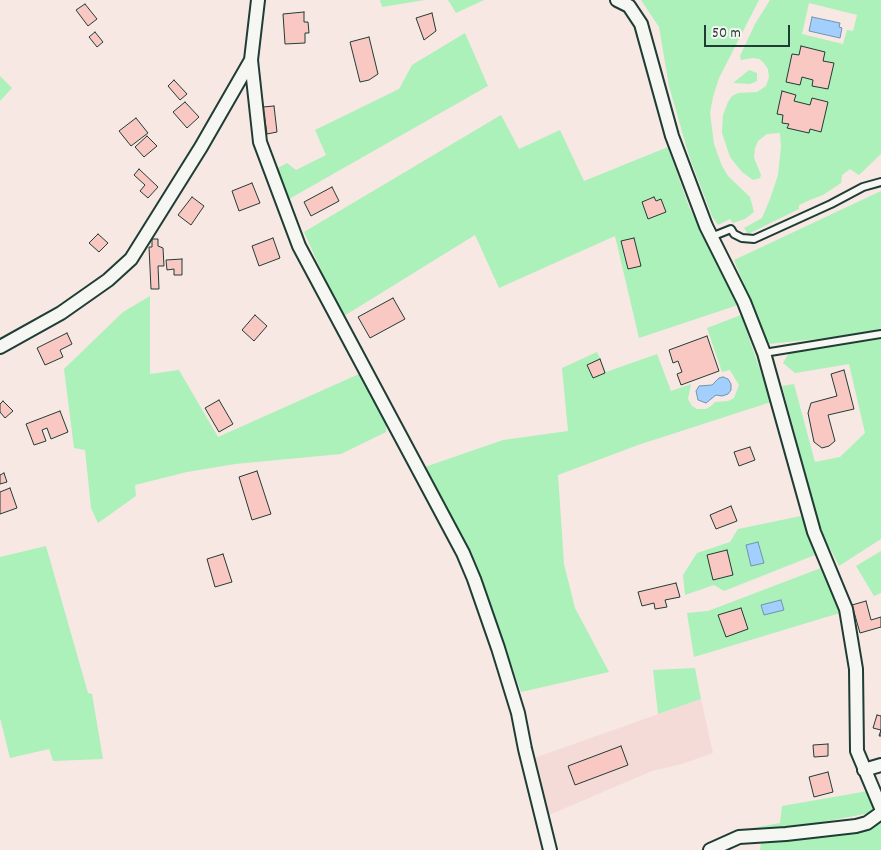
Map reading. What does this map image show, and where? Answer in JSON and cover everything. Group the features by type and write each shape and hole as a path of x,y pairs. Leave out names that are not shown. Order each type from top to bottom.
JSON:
{"street":[{"path":"258,0 251,60 260,142 299,246 463,553 474,579 518,713 550,850"},
{"path":"617,0 629,6 641,24 672,136 711,237 744,302 764,353 814,532 846,609 856,669 858,751 864,770 881,808"},
{"path":"0,347 62,313 108,280 131,259 201,147 251,60"},
{"path":"864,770 881,765"},
{"path":"710,850 739,837 856,826 867,822 881,813"}],"lane":[{"path":"711,237 731,229 734,234 742,238 754,239 832,204 863,186 881,182"},
{"path":"764,353 881,334"}],"shaded area":[{"path":"701,699 713,753 682,764 652,771 549,815 534,758"}],"green space":[{"path":"380,0 425,0 382,7"},
{"path":"448,0 484,0 456,13"},
{"path":"641,0 759,0 719,78 710,113 714,144 722,166 728,176 750,197 754,212 745,219 733,223 730,219 718,225 712,216 689,156 669,86 659,27"},
{"path":"770,0 881,0 881,154 859,175 850,169 842,175 841,183 823,195 799,205 799,209 748,234 744,228 762,218 770,199 778,175 781,147 780,133 767,134 758,141 754,158 761,175 760,178 753,180 742,172 730,157 722,133 723,115 732,96 738,93 757,92 766,86 769,77 768,69 759,59 741,60 740,56 755,24","holes":["809,3 857,15 853,31 847,30 843,44 802,34"]},
{"path":"465,33 488,86 289,199 276,169 287,163 296,170 326,155 315,130 399,89 412,65"},
{"path":"749,70 757,73 757,81 750,84 733,83"},
{"path":"0,76 12,88 0,101"},
{"path":"501,115 519,149 560,130 584,181 668,147 689,207 738,305 639,338 615,236 499,288 475,235 344,316 304,232"},
{"path":"881,191 881,329 847,336 768,344 734,260"},
{"path":"150,296 150,374 179,370 218,437 359,374 386,421 386,432 341,454 235,464 187,472 135,485 136,496 98,523 91,508 85,450 74,448 64,369 123,312"},
{"path":"741,315 771,402 638,445 558,475 564,564 575,608 609,672 521,692 469,551 422,468 503,440 568,431 562,368 597,352 606,372 657,354 671,391 691,384 688,399 692,406 697,409 706,409 715,402 728,401 734,398 739,385 730,370 722,372 707,328"},
{"path":"881,337 881,539 839,566 823,538 782,386 794,384 815,462 840,457 865,433 849,364 795,373 783,363 789,353"},
{"path":"801,516 815,555 724,591 714,585 685,595 683,575 697,553 730,542 738,529"},
{"path":"46,546 88,693 92,694 103,759 53,761 49,749 10,758 0,718 0,557"},
{"path":"881,551 881,593 874,596 856,566"},
{"path":"821,568 840,613 694,657 687,613 708,611"},
{"path":"695,668 701,699 658,714 653,670"},
{"path":"868,791 875,808 870,813 780,830 741,832 741,830 780,823 782,806"},
{"path":"881,822 881,850 760,850 761,842 841,832 858,833"}],"water":[{"path":"812,17 840,23 839,27 842,28 840,38 809,31"},
{"path":"719,378 728,379 731,384 731,390 728,394 716,395 706,403 698,400 696,391 699,386 712,385"},
{"path":"758,542 764,563 751,566 746,545"},
{"path":"781,600 784,610 764,615 761,605"}],"building":[{"path":"85,4 97,19 88,26 76,10"},
{"path":"304,12 304,22 308,22 309,33 305,33 305,43 285,44 283,14"},
{"path":"432,13 436,31 424,40 416,18"},
{"path":"95,32 103,42 97,47 89,37"},
{"path":"369,37 378,74 369,80 360,82 350,42"},
{"path":"801,46 825,52 823,61 834,63 828,89 812,86 813,80 802,77 800,85 786,82 792,54 799,55"},
{"path":"174,80 187,94 180,100 168,86"},
{"path":"782,91 796,95 794,101 810,105 812,98 828,102 821,132 810,129 809,133 787,128 789,124 782,123 783,115 777,114"},
{"path":"185,102 199,117 187,128 173,112"},
{"path":"274,106 277,132 267,134 263,107"},
{"path":"136,118 148,133 131,146 119,131"},
{"path":"147,136 157,146 144,157 135,147"},
{"path":"139,169 158,187 148,198 140,191 145,185 134,175"},
{"path":"252,183 260,203 239,211 232,191"},
{"path":"332,187 339,201 311,216 304,202"},
{"path":"192,197 204,206 191,225 178,215"},
{"path":"654,197 656,201 661,199 666,212 648,219 642,202"},
{"path":"98,234 108,243 99,252 89,243"},
{"path":"273,238 280,258 259,266 252,246"},
{"path":"634,238 641,266 628,269 621,241"},
{"path":"152,239 158,239 158,246 163,248 164,266 158,266 159,289 151,289 149,247 152,247"},
{"path":"182,259 182,275 174,275 174,269 167,270 166,260"},
{"path":"393,298 405,319 370,338 358,317"},
{"path":"255,315 267,326 254,341 242,330"},
{"path":"67,333 72,344 60,350 63,357 45,365 37,348"},
{"path":"707,336 719,371 681,385 677,374 682,372 678,361 673,363 669,350"},
{"path":"600,359 605,373 593,378 587,365"},
{"path":"844,370 854,409 828,415 835,441 829,446 822,448 814,442 808,413 811,403 837,396 831,374"},
{"path":"219,400 233,424 219,432 205,408"},
{"path":"3,401 13,411 5,418 0,412 0,404"},
{"path":"60,411 68,432 51,439 47,428 42,430 46,441 34,445 26,424"},
{"path":"750,447 755,460 739,466 734,452"},
{"path":"257,471 271,514 252,520 239,477"},
{"path":"4,473 7,482 0,484 0,475"},
{"path":"10,488 17,508 0,514 0,492"},
{"path":"731,506 737,521 716,529 710,515"},
{"path":"727,550 733,575 713,580 707,555"},
{"path":"223,554 232,582 215,587 207,559"},
{"path":"676,583 680,597 665,600 667,607 655,609 654,603 642,606 638,592"},
{"path":"866,601 871,620 881,617 881,627 860,633 852,605"},
{"path":"741,608 748,629 726,637 718,615"},
{"path":"877,715 881,716 881,730 873,728"},
{"path":"828,744 828,756 814,757 813,745"},
{"path":"621,746 628,765 575,785 568,766"},
{"path":"828,772 833,792 814,797 809,777"}]}
